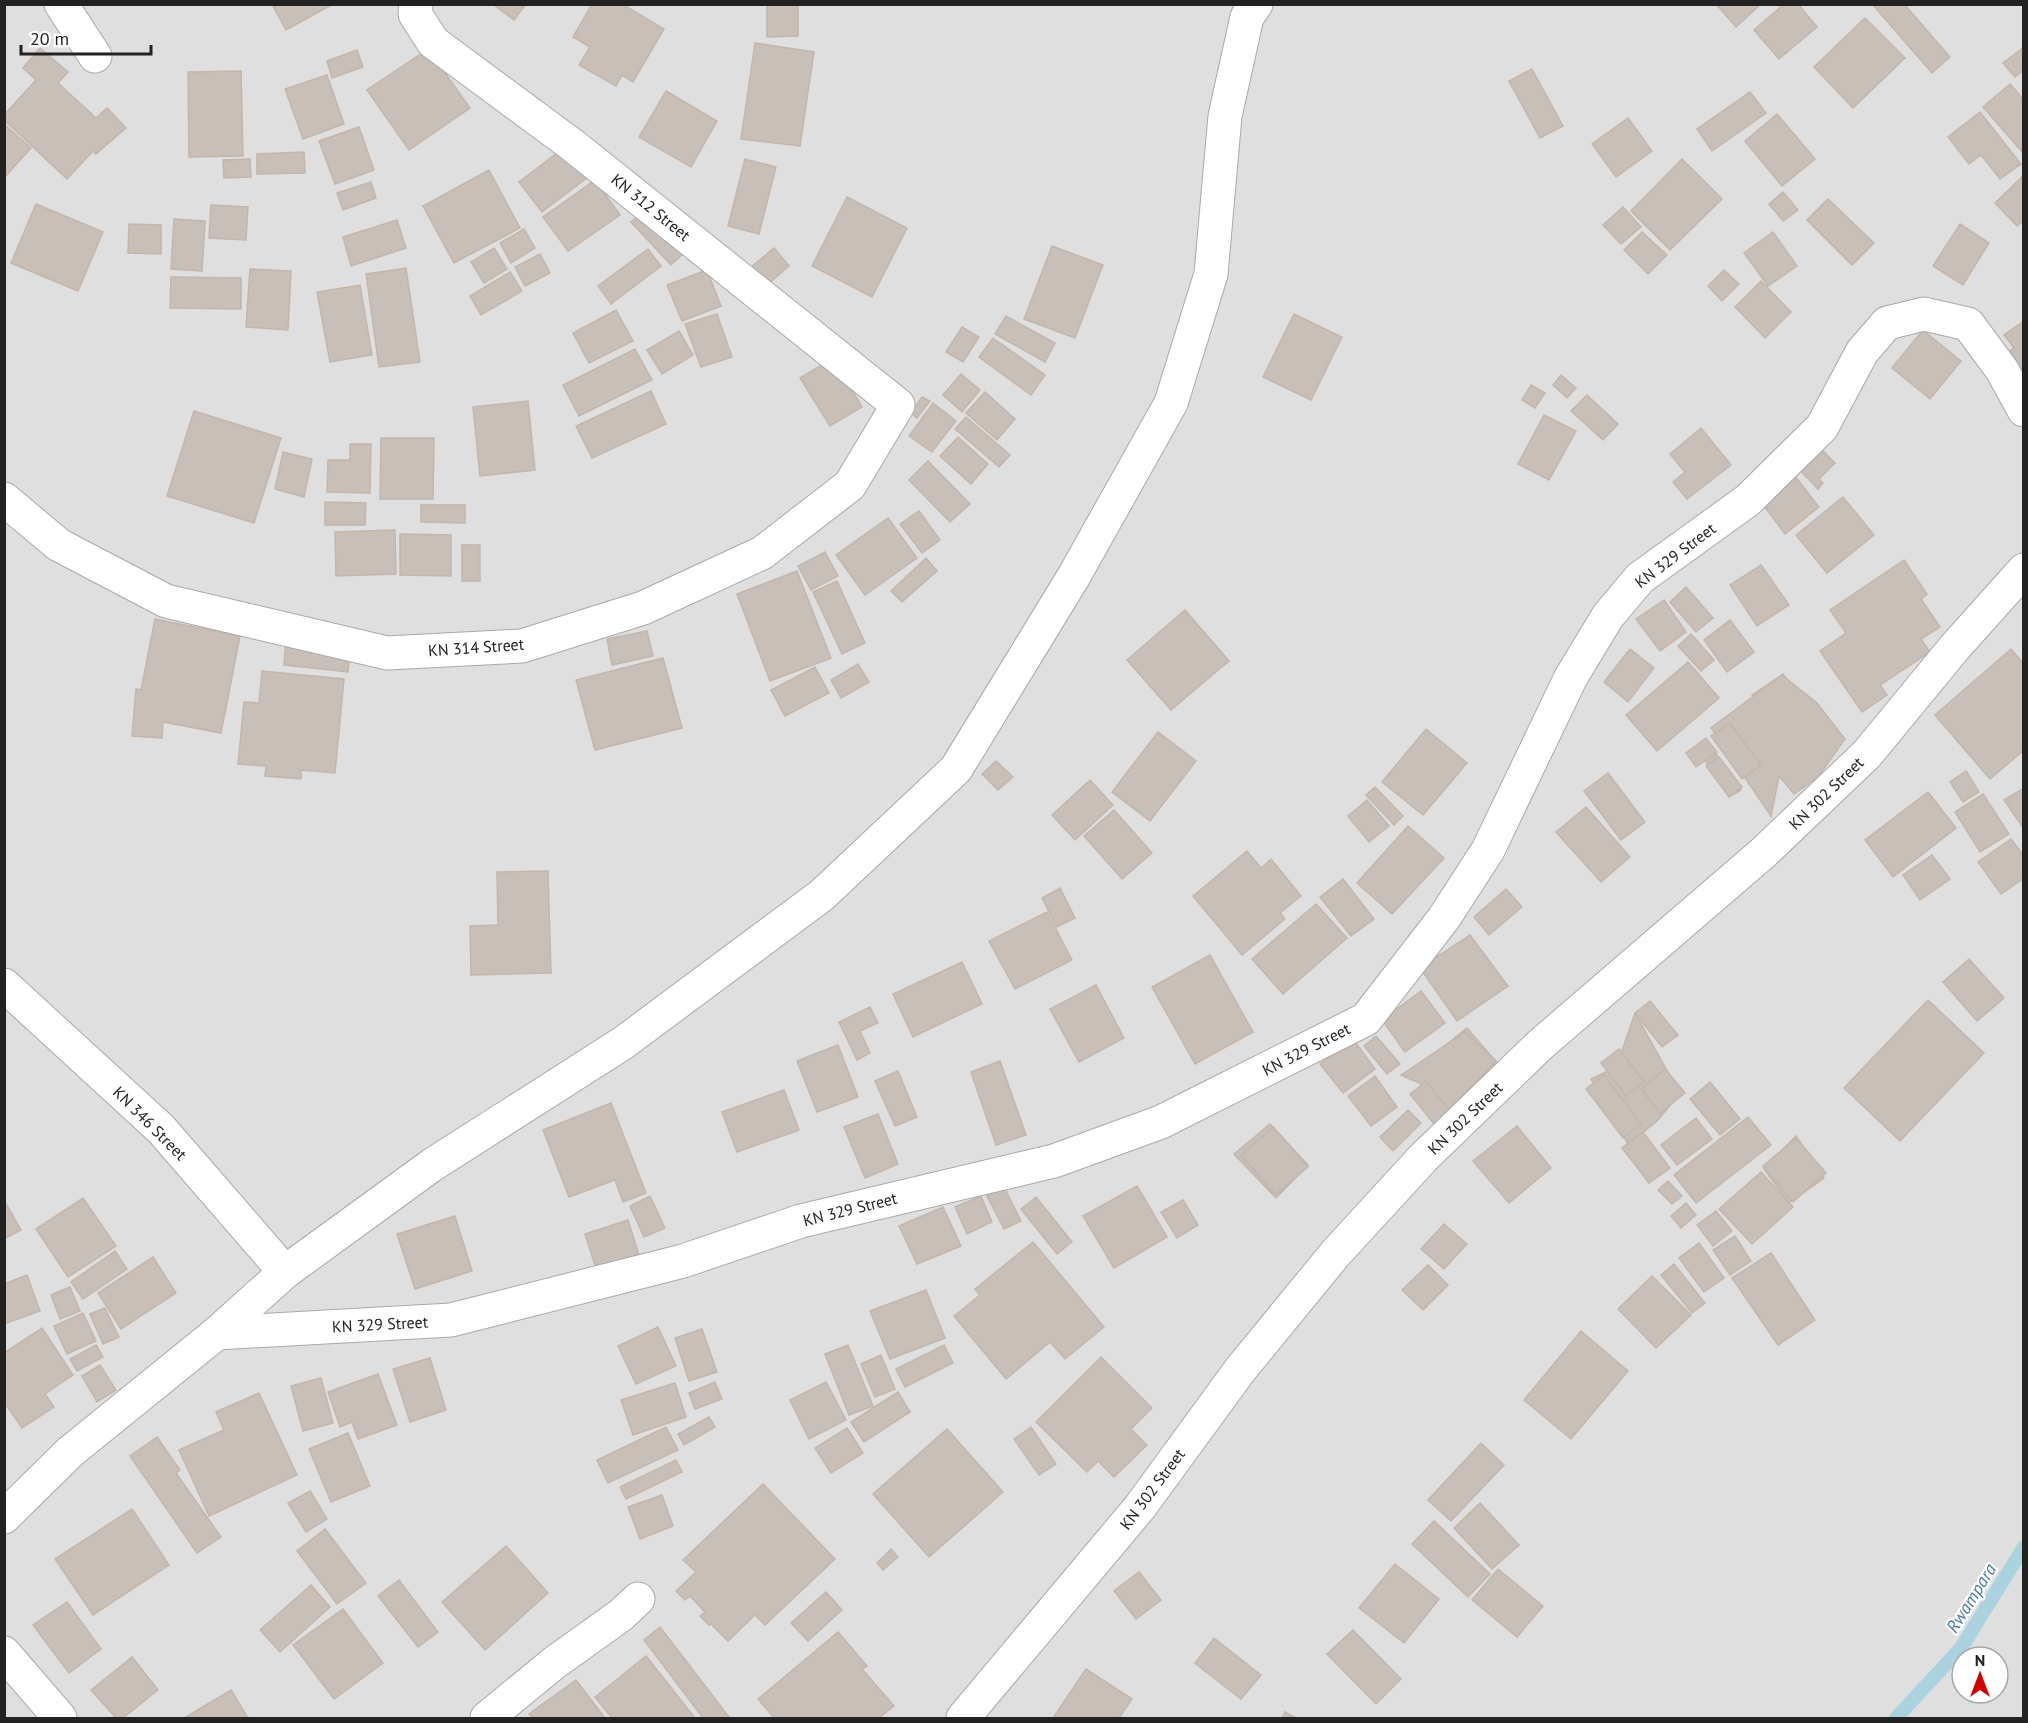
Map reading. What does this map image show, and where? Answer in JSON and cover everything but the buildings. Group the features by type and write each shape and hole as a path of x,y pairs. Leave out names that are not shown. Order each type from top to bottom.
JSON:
{"street":[{"path":"61,4 95,56"},
{"name":"KN 312 Street","path":"416,4 415,14 433,42 571,144 898,405"},
{"path":"4,1517 70,1452 217,1333 285,1272 432,1165 623,1043 822,895 956,769 1074,576 1171,403 1211,274 1225,116 1247,16 1256,4"},
{"name":"KN 329 Street","path":"217,1333 451,1320 683,1261 801,1221 1054,1161 1161,1122 1366,1019 1444,918 1488,850 1571,677 1608,616 1640,578 1748,500 1822,427 1862,352 1887,323 1924,314 1968,324 2002,370 2024,410"},
{"name":"KN 314 Street","path":"4,499 59,545 166,601 387,653 522,646 643,608 762,553 850,485 898,405"},
{"name":"KN 302 Street","path":"963,1719 1140,1507 1262,1343 1335,1254 1423,1158 1540,1045 1764,853 1868,754 1955,647 2021,577"},
{"name":"KN 346 Street","path":"4,985 161,1129 285,1272"},
{"path":"487,1719 554,1664 621,1615 638,1599"},
{"path":"4,1653 60,1719"}],"shaded area":[{"path":"5,5 2023,5 2023,1718 5,1718"}],"waterway":[{"name":"Rwampara","path":"1896,1718 1961,1648 2024,1547"}]}
